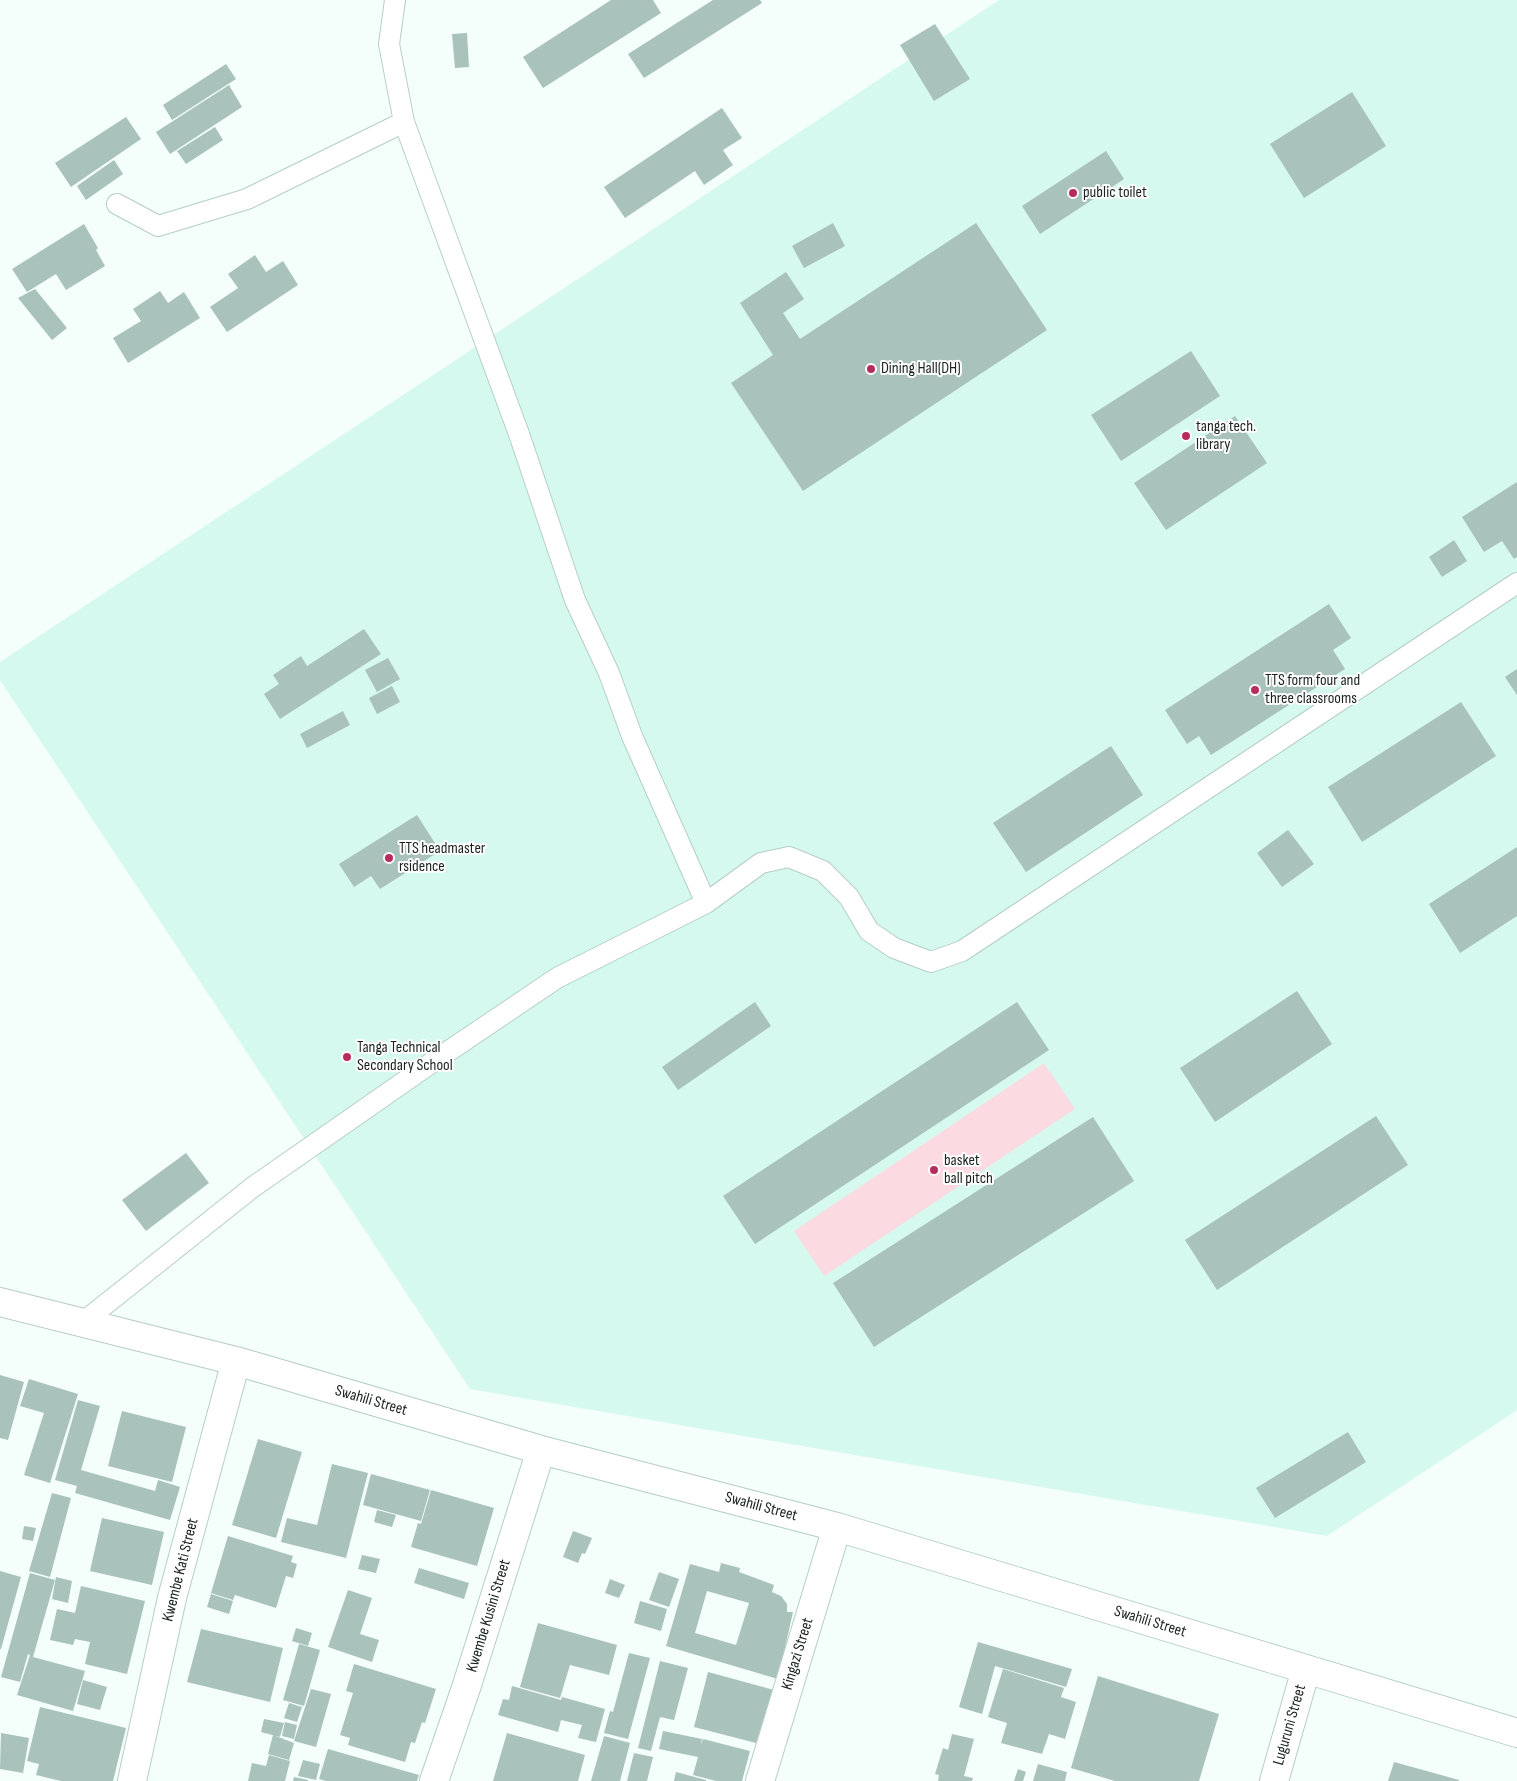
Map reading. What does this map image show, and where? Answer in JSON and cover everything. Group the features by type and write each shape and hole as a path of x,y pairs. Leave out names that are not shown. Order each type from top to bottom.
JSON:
{"street":[{"name":"Swahili Street","path":"0,1302 236,1362 541,1450 837,1527 1517,1733"},
{"name":"Kwembe Kati Street","path":"132,1781 172,1598 236,1362"},
{"name":"Kwembe Kusini Street","path":"434,1781 467,1685 541,1450"},
{"name":"Kingazi Street","path":"760,1781 837,1527"},
{"name":"Luguruni Street","path":"1274,1781 1306,1669"}],"lane":[{"path":"395,0 389,44 404,122 519,434 575,600 609,673 632,736 706,902"},
{"path":"117,204 158,226 247,199 404,122"},
{"path":"82,1323 253,1188 434,1061 558,978 706,902 761,863 789,857 823,871 849,897 869,931 894,948 931,962 962,950 1517,583"}],"shaded area":[{"path":"999,0 1517,0 1517,1410 1327,1536 470,1389 0,680 0,662"},
{"name":"basket ball pitch","path":"1044,1063 1075,1109 824,1276 794,1231"}],"building":[{"path":"611,0 653,0 661,13 543,88 523,57"},
{"path":"713,0 760,0 762,3 644,78 628,54"},
{"path":"935,24 970,79 934,101 900,45"},
{"path":"467,33 469,67 455,68 452,34"},
{"path":"226,64 236,79 172,120 163,105"},
{"path":"229,85 242,107 170,154 156,132"},
{"path":"1352,92 1386,146 1304,198 1270,144"},
{"path":"722,108 742,138 723,150 733,165 704,185 695,171 625,218 604,187"},
{"path":"126,117 141,139 71,187 55,163"},
{"path":"215,127 223,140 186,164 177,151"},
{"name":"public toilet","path":"1106,151 1124,179 1040,234 1022,206"},
{"path":"114,160 123,174 86,200 77,186"},
{"path":"833,223 845,246 804,268 792,246"},
{"name":"Dining Hall(DH)","path":"976,223 1047,330 803,491 731,383 773,355 740,303 786,272 804,299 783,313 800,339"},
{"path":"84,224 98,248 96,250 105,266 66,290 56,274 27,292 12,269"},
{"path":"255,255 266,272 283,261 298,285 227,332 210,307 238,288 228,274"},
{"path":"35,289 67,328 52,340 18,298"},
{"path":"160,291 168,303 184,292 200,318 128,363 113,338 141,321 133,309"},
{"path":"1191,351 1220,396 1121,461 1091,415"},
{"path":"1235,416 1267,463 1166,530 1134,483"},
{"path":"1517,482 1517,557 1514,559 1502,541 1484,552 1462,517"},
{"path":"1454,540 1467,561 1442,577 1429,557"},
{"name":"TTS form four and three classrooms","path":"1329,604 1351,638 1333,650 1345,669 1211,755 1199,736 1187,744 1165,710"},
{"path":"364,629 381,654 280,719 264,694 279,684 273,675 301,656 307,666"},
{"path":"388,658 400,679 377,692 365,670"},
{"path":"1517,669 1517,695 1505,677"},
{"path":"392,686 400,702 377,714 369,698"},
{"path":"1461,702 1496,756 1362,842 1328,787"},
{"path":"343,711 350,725 307,748 300,734"},
{"path":"1111,746 1143,795 1026,872 993,823"},
{"name":"TTS headmaster rsidence","path":"417,815 440,851 380,889 371,876 354,887 339,864"},
{"path":"1288,830 1314,864 1282,887 1257,853"},
{"path":"1517,847 1517,916 1460,953 1429,904"},
{"path":"1297,991 1332,1044 1215,1122 1180,1068"},
{"path":"755,1002 771,1026 678,1090 662,1067"},
{"path":"1017,1002 1049,1050 755,1244 723,1196"},
{"path":"1376,1116 1408,1165 1217,1290 1185,1240"},
{"path":"1093,1117 1134,1181 874,1347 833,1283"},
{"path":"186,1153 209,1183 146,1231 122,1200"},
{"path":"0,1375 24,1382 8,1440 0,1438"},
{"path":"29,1379 78,1394 50,1483 24,1475 44,1413 20,1406"},
{"path":"78,1400 100,1406 81,1470 155,1491 158,1480 180,1487 170,1520 75,1493 77,1486 55,1480"},
{"path":"122,1411 186,1427 172,1482 108,1466"},
{"path":"1348,1432 1366,1462 1275,1518 1256,1488"},
{"path":"258,1439 302,1452 276,1538 232,1525"},
{"path":"332,1464 368,1473 346,1558 281,1542 287,1518 317,1525"},
{"path":"371,1474 430,1490 421,1521 363,1505"},
{"path":"431,1490 494,1508 477,1566 411,1547 418,1523 421,1524"},
{"path":"52,1493 71,1498 50,1577 29,1571"},
{"path":"377,1510 396,1515 392,1527 374,1522"},
{"path":"102,1518 164,1532 152,1585 90,1571"},
{"path":"24,1526 36,1528 33,1541 22,1539"},
{"path":"573,1531 592,1538 585,1554 582,1553 578,1563 563,1557"},
{"path":"228,1536 293,1556 291,1562 297,1564 293,1578 286,1576 276,1608 235,1595 233,1600 211,1593"},
{"path":"362,1555 380,1559 376,1573 358,1569"},
{"path":"721,1563 740,1568 739,1572 774,1585 772,1592 781,1596 787,1604 787,1612 793,1612 778,1679 666,1646 690,1564 719,1572","holes":["707,1591 749,1603 736,1645 695,1633"]},
{"path":"419,1568 469,1583 464,1599 414,1583"},
{"path":"0,1571 21,1577 1,1649 0,1649"},
{"path":"659,1572 679,1579 669,1607 649,1600"},
{"path":"30,1573 55,1580 33,1657 85,1671 73,1711 17,1695 30,1655 28,1654 20,1682 1,1677"},
{"path":"56,1577 72,1581 68,1603 52,1599"},
{"path":"610,1579 625,1585 619,1598 605,1593"},
{"path":"81,1586 145,1601 127,1674 85,1664 90,1642 75,1639 73,1645 50,1640 57,1609 75,1613"},
{"path":"348,1590 372,1598 360,1634 379,1640 372,1662 328,1647"},
{"path":"211,1594 233,1601 229,1614 207,1607"},
{"path":"640,1601 667,1609 661,1631 634,1623"},
{"path":"538,1623 617,1645 609,1675 570,1665 560,1698 520,1687"},
{"path":"296,1628 312,1633 308,1646 292,1641"},
{"path":"201,1629 283,1648 270,1702 187,1682"},
{"path":"978,1642 1072,1669 1066,1687 995,1666 982,1714 959,1707"},
{"path":"299,1644 320,1650 304,1706 283,1700"},
{"path":"629,1653 650,1658 628,1739 604,1733 610,1711 613,1712"},
{"path":"660,1661 688,1668 674,1720 660,1717 651,1751 638,1748"},
{"path":"354,1664 436,1689 425,1723 422,1722 415,1743 411,1742 405,1762 348,1745 350,1738 340,1735 353,1693 346,1691"},
{"path":"1003,1669 1064,1688 1061,1697 1076,1702 1065,1739 1049,1734 1042,1754 1001,1743 1007,1723 988,1717"},
{"path":"708,1672 774,1690 760,1744 694,1727"},
{"path":"1098,1676 1219,1714 1199,1781 1115,1781 1071,1768"},
{"path":"83,1680 107,1687 100,1710 77,1704"},
{"path":"512,1686 561,1700 562,1697 605,1709 596,1742 578,1738 582,1725 561,1720 558,1732 498,1715 503,1699 509,1700"},
{"path":"311,1689 331,1694 316,1747 294,1741"},
{"path":"289,1703 302,1707 297,1722 284,1718"},
{"path":"40,1707 126,1728 113,1781 61,1781 36,1775 39,1764 27,1761"},
{"path":"264,1719 284,1723 280,1737 261,1732"},
{"path":"285,1722 297,1725 294,1739 282,1736"},
{"path":"663,1731 702,1739 701,1745 703,1739 750,1751 742,1781 716,1781 693,1775 698,1757 659,1749"},
{"path":"1,1733 29,1738 23,1773 0,1769"},
{"path":"507,1733 585,1755 578,1781 493,1781"},
{"path":"952,1734 974,1739 964,1776 973,1778 972,1781 938,1781 939,1775 935,1774 943,1748 948,1750"},
{"path":"273,1735 294,1743 289,1760 268,1754"},
{"path":"604,1736 630,1743 620,1781 591,1781"},
{"path":"328,1749 419,1775 417,1781 326,1781 319,1779"},
{"path":"634,1753 653,1757 647,1781 627,1781"},
{"path":"269,1755 290,1761 285,1781 248,1781 252,1763 266,1766"},
{"path":"303,1760 320,1764 316,1780 298,1776"},
{"path":"1394,1762 1459,1780 1459,1781 1388,1781"},
{"path":"1038,1764 1067,1772 1065,1781 1033,1781"},
{"path":"1018,1769 1026,1772 1023,1781 1014,1781"},
{"path":"676,1772 706,1780 706,1781 674,1781"},
{"path":"294,1777 308,1780 308,1781 293,1781"}],"place":[{"name":"public toilet","path":"1073,193"},
{"name":"Dining Hall(DH)","path":"871,369"},
{"name":"tanga tech. library","path":"1186,436"},
{"name":"TTS form four and three classrooms","path":"1255,690"},
{"name":"TTS headmaster rsidence","path":"389,858"},
{"name":"Tanga Technical Secondary School","path":"347,1057"},
{"name":"basket ball pitch","path":"934,1170"}]}
